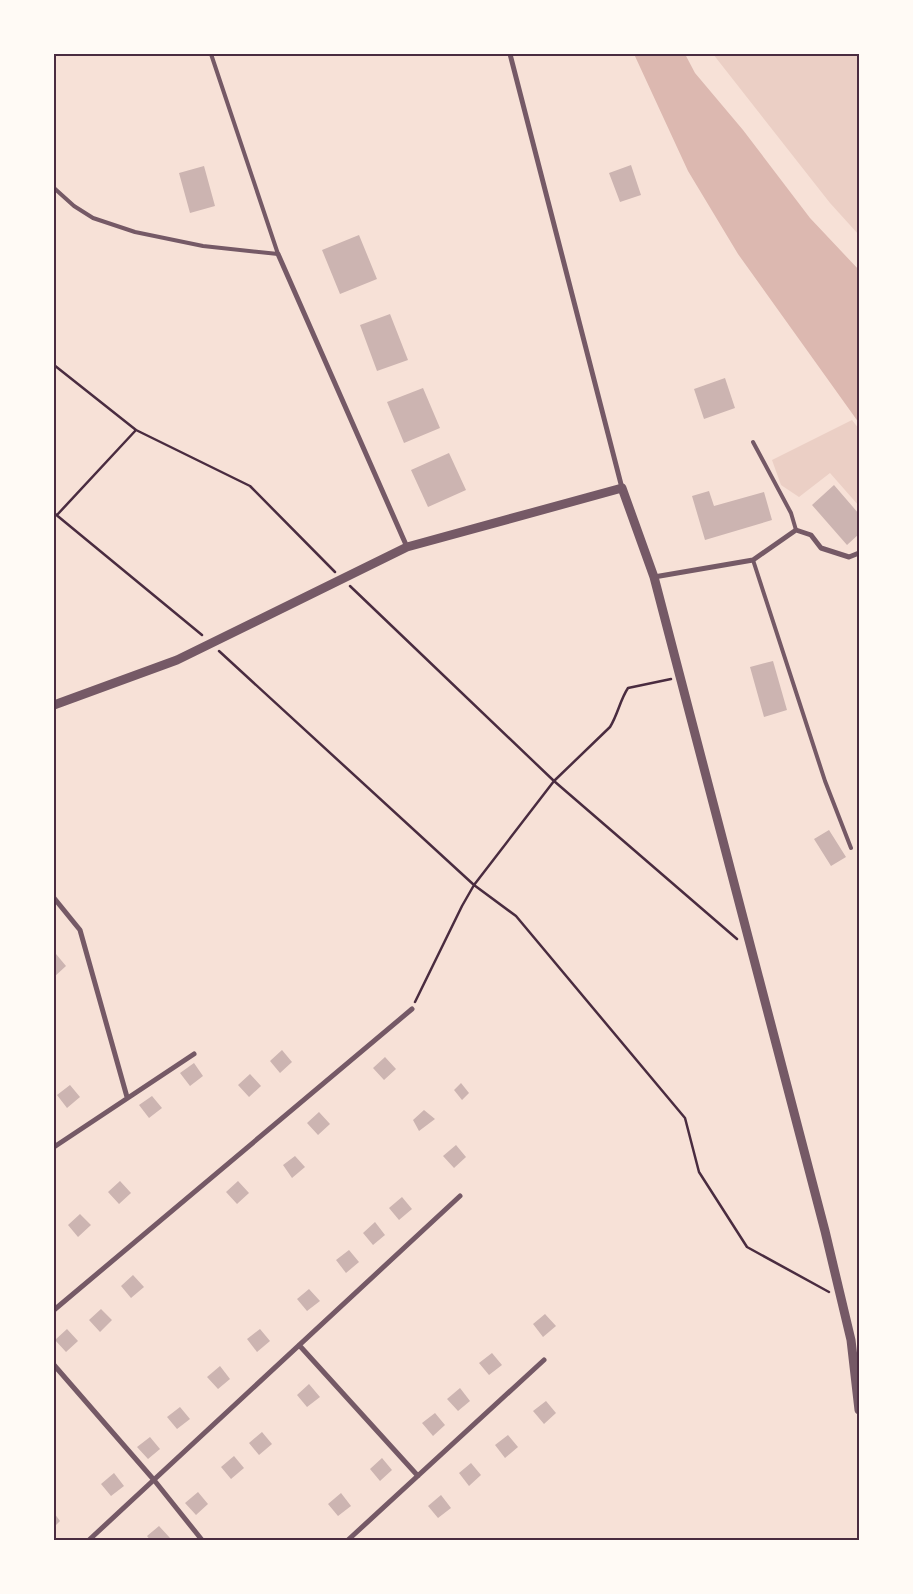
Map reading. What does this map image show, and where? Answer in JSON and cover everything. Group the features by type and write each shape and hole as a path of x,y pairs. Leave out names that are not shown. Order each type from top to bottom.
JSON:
{"street":[{"path":"510,54 622,488 654,577 824,1231 851,1340 859,1410"},
{"path":"278,254 406,546"},
{"path":"54,705 177,660 406,546 622,488"},
{"path":"654,577 753,560 796,530 811,535 821,548 849,557 859,553"},
{"path":"54,898 80,930 127,1098"},
{"path":"54,1310 412,1009"},
{"path":"54,1146 194,1054"},
{"path":"89,1540 460,1196"},
{"path":"299,1345 418,1476"},
{"path":"348,1540 544,1360"},
{"path":"54,1365 154,1480 202,1540"}],"lane":[{"path":"54,188 74,206 93,218 135,232 203,246 278,254 211,54"},
{"path":"753,442 791,513 796,530"},
{"path":"753,560 825,781 851,848"}],"path":[{"path":"54,365 136,430 250,486 342,578 554,781 737,939"},
{"path":"136,430 55,514 211,643 474,885 516,916 685,1118 699,1172 747,1247 841,1298"},
{"path":"412,1009 474,885 554,781 610,727 616,717 623,695 628,688 680,678"}],"shaded area":[{"path":"634,54 685,54 695,73 743,130 810,218 859,270 859,423 738,254 688,171"},
{"path":"713,54 859,55 859,235 830,203"},
{"path":"852,420 859,429 859,506 830,473 799,497 781,485 772,460"}],"building":[{"path":"631,165 641,195 620,202 609,173"},
{"path":"204,166 215,206 190,213 179,173"},
{"path":"359,235 377,279 340,294 322,250"},
{"path":"390,314 408,360 377,371 360,325"},
{"path":"725,378 735,408 704,419 694,389"},
{"path":"423,388 440,428 404,443 387,402"},
{"path":"449,453 466,490 428,507 411,470"},
{"path":"834,485 859,514 859,534 847,545 812,505"},
{"path":"709,491 714,506 764,492 772,520 705,540 692,496"},
{"path":"773,661 787,710 764,717 750,667"},
{"path":"829,830 846,857 831,866 814,839"},
{"path":"56,954 66,966 54,977 54,956"},
{"path":"282,1050 292,1062 280,1073 270,1061"},
{"path":"385,1057 396,1069 384,1080 373,1068"},
{"path":"194,1063 203,1076 190,1086 180,1073"},
{"path":"250,1074 261,1086 249,1097 238,1085"},
{"path":"461,1083 469,1093 462,1100 454,1090"},
{"path":"70,1085 80,1097 67,1108 57,1095"},
{"path":"152,1096 162,1108 149,1118 139,1105"},
{"path":"424,1110 435,1119 419,1131 413,1120"},
{"path":"319,1112 330,1124 318,1135 307,1123"},
{"path":"456,1145 466,1157 454,1168 443,1156"},
{"path":"295,1156 305,1167 292,1178 283,1165"},
{"path":"120,1181 131,1193 119,1204 108,1192"},
{"path":"238,1181 249,1193 237,1204 226,1192"},
{"path":"402,1197 412,1209 399,1220 389,1208"},
{"path":"80,1214 91,1225 78,1237 68,1225"},
{"path":"375,1222 385,1235 373,1245 363,1233"},
{"path":"349,1250 359,1262 346,1273 336,1260"},
{"path":"133,1275 144,1287 131,1298 121,1286"},
{"path":"309,1289 320,1301 307,1311 297,1299"},
{"path":"101,1309 112,1320 100,1332 89,1320"},
{"path":"545,1314 556,1326 543,1337 533,1324"},
{"path":"67,1329 78,1341 66,1352 55,1340"},
{"path":"260,1329 270,1341 257,1352 247,1339"},
{"path":"492,1353 502,1365 489,1375 479,1363"},
{"path":"220,1366 230,1379 218,1389 207,1377"},
{"path":"309,1384 320,1397 307,1407 297,1395"},
{"path":"460,1388 470,1401 458,1411 447,1399"},
{"path":"546,1401 556,1413 544,1424 533,1411"},
{"path":"180,1407 190,1419 177,1429 167,1417"},
{"path":"435,1413 445,1425 433,1436 422,1423"},
{"path":"262,1432 272,1444 259,1455 249,1443"},
{"path":"508,1435 518,1447 505,1458 495,1445"},
{"path":"150,1437 160,1449 148,1459 137,1447"},
{"path":"234,1456 244,1468 231,1479 221,1467"},
{"path":"382,1458 392,1470 380,1481 370,1469"},
{"path":"471,1463 481,1475 469,1486 459,1473"},
{"path":"114,1473 124,1486 111,1496 101,1484"},
{"path":"198,1492 208,1504 196,1515 185,1503"},
{"path":"341,1493 351,1506 338,1516 328,1504"},
{"path":"441,1495 451,1508 438,1518 428,1506"},
{"path":"54,1513 60,1521 54,1527"},
{"path":"159,1526 170,1538 167,1540 150,1540 147,1536"}]}
